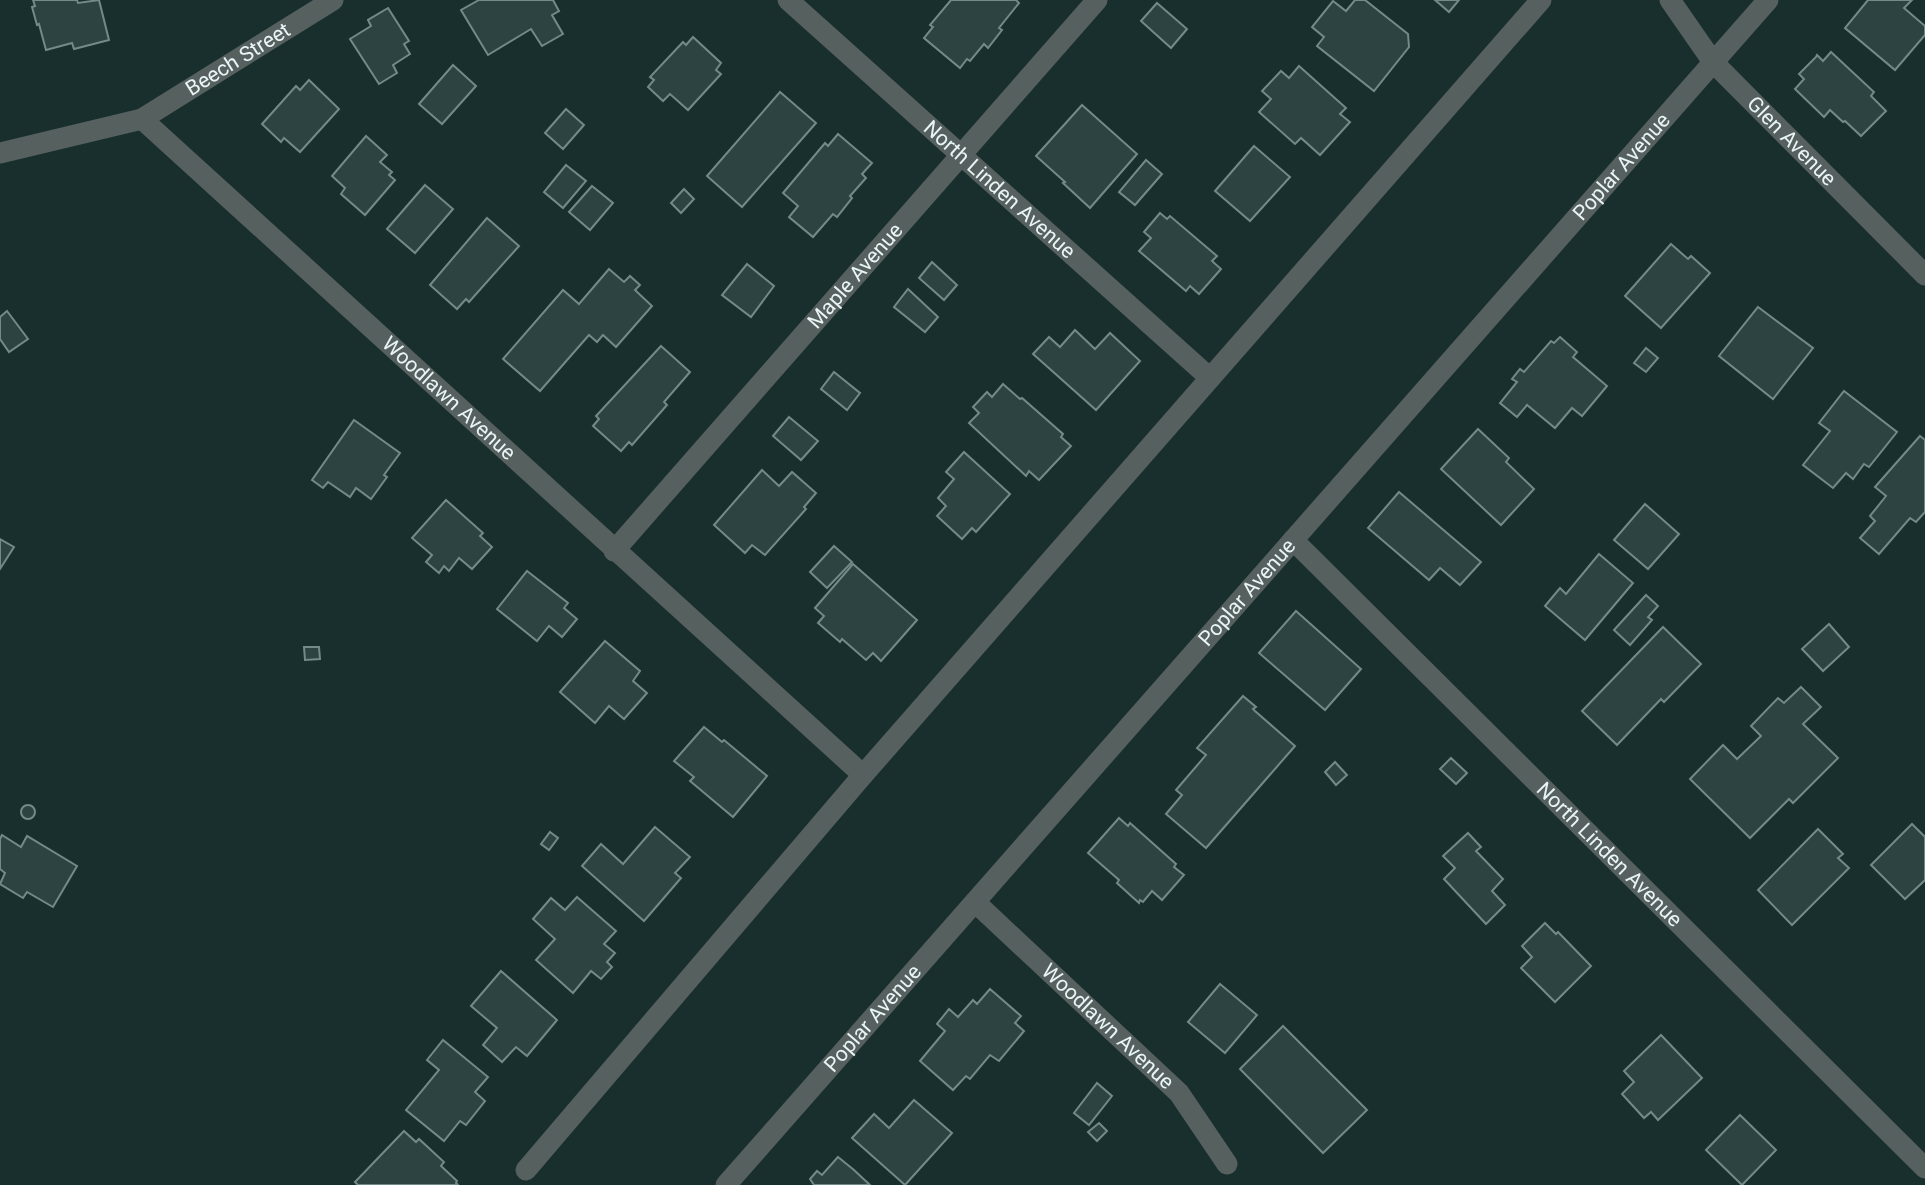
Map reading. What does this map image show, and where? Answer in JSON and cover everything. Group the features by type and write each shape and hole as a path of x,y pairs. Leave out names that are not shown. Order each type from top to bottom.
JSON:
{"street":[{"name":"Beech Street","path":"142,119 333,0"},
{"name":"North Linden Avenue","path":"788,0 1210,378"},
{"name":"Maple Avenue","path":"614,551 1097,0"},
{"path":"526,1170 863,775 1541,0"},
{"name":"Glen Avenue","path":"1670,0 1713,62 1925,275"},
{"name":"Poplar Avenue","path":"726,1185 1768,0"},
{"path":"0,153 142,119"},
{"name":"Woodlawn Avenue","path":"142,119 863,775"},
{"name":"North Linden Avenue","path":"1293,540 1925,1168"},
{"name":"Woodlawn Avenue","path":"975,902 1179,1093 1227,1164"}],"building":[{"path":"33,0 77,0 78,3 99,0 109,40 74,49 72,43 46,50 32,7 35,6"},
{"path":"479,0 553,0 559,11 552,15 563,34 542,46 531,29 488,55 461,10"},
{"path":"951,0 1016,0 1019,3 999,28 1002,30 988,48 984,44 970,61 967,59 960,68 924,38 933,27 930,25"},
{"path":"1355,0 1365,0 1408,34 1409,47 1374,91 1317,46 1324,37 1312,27 1333,1 1346,11"},
{"path":"1435,0 1459,0 1449,12"},
{"path":"1868,0 1912,0 1904,8 1925,26 1925,35 1895,70 1845,28"},
{"path":"1157,3 1187,29 1171,48 1141,21"},
{"path":"388,8 409,41 404,44 410,54 393,65 397,73 379,84 350,39 371,26 368,20"},
{"path":"693,37 721,63 716,70 721,74 688,110 670,94 663,101 648,87 654,80 650,77 683,42 686,45"},
{"path":"1831,52 1874,92 1871,96 1886,111 1861,136 1830,110 1824,117 1795,89 1804,79 1799,74 1817,55 1823,61"},
{"path":"453,65 476,86 442,124 419,104"},
{"path":"1299,66 1346,108 1340,114 1350,122 1320,155 1301,138 1295,144 1259,112 1271,99 1262,91 1281,71 1289,78"},
{"path":"309,80 339,109 300,152 284,138 281,142 262,124 296,86 300,90"},
{"path":"780,92 816,123 742,207 707,176"},
{"path":"1082,105 1137,154 1090,208 1036,156"},
{"path":"566,109 584,125 563,149 545,133"},
{"path":"838,134 872,163 862,174 866,178 837,217 833,214 813,237 789,217 798,206 783,193 825,143 828,146"},
{"path":"366,136 387,155 380,162 392,172 389,175 395,180 365,215 341,194 345,188 332,176"},
{"path":"1254,146 1290,177 1250,221 1215,191"},
{"path":"1146,160 1162,174 1135,205 1119,192"},
{"path":"566,165 586,181 563,208 544,192"},
{"path":"425,185 453,209 415,253 387,229"},
{"path":"592,186 613,203 590,230 569,212"},
{"path":"684,189 694,199 681,213 671,203"},
{"path":"1160,213 1167,219 1170,216 1217,256 1212,261 1221,269 1199,294 1190,286 1186,291 1139,251 1151,238 1144,232"},
{"path":"487,218 519,246 469,302 466,299 457,309 430,285"},
{"path":"1671,244 1688,259 1691,256 1710,273 1661,328 1625,296"},
{"path":"932,262 957,285 944,300 919,278"},
{"path":"747,264 774,286 751,317 722,295"},
{"path":"609,269 624,282 630,276 640,285 635,290 652,306 616,347 603,335 597,342 589,335 540,391 503,359 563,290 579,304"},
{"path":"908,289 938,317 925,332 894,307"},
{"path":"1758,307 1813,348 1773,399 1719,356"},
{"path":"7,311 28,339 9,352 0,339 0,317"},
{"path":"1075,330 1095,349 1110,333 1140,361 1096,410 1033,354 1049,337 1060,347"},
{"path":"1560,337 1577,352 1573,357 1607,386 1582,416 1572,408 1555,428 1527,405 1517,417 1500,403 1517,382 1512,379 1520,369 1524,372 1551,341 1554,343"},
{"path":"661,346 690,372 664,402 667,405 632,445 629,442 621,451 593,426 599,419 596,416"},
{"path":"1646,348 1658,358 1646,372 1634,363"},
{"path":"834,372 860,393 847,410 821,389"},
{"path":"1003,384 1063,434 1061,437 1071,446 1039,480 1029,471 1026,476 969,423 979,413 973,407 987,392 992,397"},
{"path":"1844,391 1897,432 1869,467 1864,464 1853,479 1846,473 1833,488 1803,465 1830,431 1819,423"},
{"path":"789,417 818,441 801,460 773,436"},
{"path":"354,420 400,453 371,499 356,488 350,497 328,482 323,488 312,480"},
{"path":"1478,429 1509,458 1506,462 1534,489 1501,525 1441,469"},
{"path":"1920,436 1925,440 1925,512 1916,522 1910,518 1879,554 1860,538 1875,521 1870,516 1886,496 1875,487"},
{"path":"964,452 1010,494 976,532 972,528 962,539 937,516 946,506 938,498 954,479 946,472"},
{"path":"762,470 779,486 792,472 816,493 804,507 806,509 765,555 752,545 745,553 714,525"},
{"path":"1399,492 1481,562 1460,585 1440,568 1429,580 1368,528"},
{"path":"446,500 483,533 480,536 492,547 472,569 459,558 449,571 444,566 439,573 426,562 432,555 412,538"},
{"path":"1645,504 1679,534 1648,569 1614,540"},
{"path":"0,539 14,547 0,569"},
{"path":"834,546 852,562 827,588 810,572"},
{"path":"1599,554 1633,583 1585,640 1545,606 1560,588 1566,594"},
{"path":"853,564 917,620 881,661 873,653 866,660 818,623 824,616 815,608"},
{"path":"527,571 568,603 564,608 577,619 562,637 549,626 537,641 497,609"},
{"path":"1646,595 1658,606 1648,617 1652,620 1630,645 1614,630"},
{"path":"1296,611 1361,669 1325,710 1259,653"},
{"path":"1829,624 1849,647 1823,671 1802,649"},
{"path":"1663,627 1701,664 1664,702 1661,699 1617,745 1582,711"},
{"path":"605,641 640,671 633,681 647,693 624,719 609,706 595,723 560,692"},
{"path":"304,647 319,647 320,659 305,660"},
{"path":"1801,687 1821,707 1803,724 1838,758 1793,803 1789,799 1750,838 1690,779 1723,745 1737,759 1761,736 1751,726 1778,698 1784,703"},
{"path":"1243,696 1256,707 1253,709 1255,711 1295,746 1206,848 1166,814 1182,795 1176,790 1206,755 1197,748"},
{"path":"704,727 767,776 733,817 690,781 694,777 674,761"},
{"path":"1451,758 1467,773 1456,784 1440,769"},
{"path":"1335,762 1347,775 1336,785 1325,772"},
{"path":"25,805 31,805 35,812 31,819 25,819 21,815 21,809"},
{"path":"1119,818 1128,826 1130,823 1176,864 1174,867 1184,875 1162,900 1152,891 1139,903 1117,883 1119,880 1088,853"},
{"path":"1912,824 1925,837 1925,880 1905,899 1871,865"},
{"path":"655,827 690,857 675,873 681,878 644,921 582,866 601,844 623,864"},
{"path":"1818,829 1843,854 1838,858 1849,868 1792,925 1758,890"},
{"path":"550,832 558,838 549,850 541,844"},
{"path":"1468,833 1481,847 1476,851 1503,879 1492,891 1505,905 1486,924 1444,879 1455,868 1443,856"},
{"path":"2,835 21,847 27,836 77,866 53,907 27,892 23,898 0,884 5,873 0,869"},
{"path":"577,897 616,931 604,944 615,953 607,962 612,967 601,979 591,971 573,993 536,960 555,939 533,919 551,898 565,910"},
{"path":"1545,923 1556,934 1558,932 1591,966 1555,1002 1521,968 1532,957 1522,946"},
{"path":"501,971 557,1020 527,1056 516,1047 502,1062 483,1045 497,1028 471,1006"},
{"path":"1220,984 1257,1015 1225,1053 1188,1022"},
{"path":"990,989 1021,1016 1015,1023 1024,1031 999,1061 990,1055 970,1079 966,1076 953,1090 920,1061 945,1031 937,1024 949,1009 958,1017 973,1000 977,1004"},
{"path":"1283,1026 1367,1110 1323,1153 1240,1069"},
{"path":"1661,1035 1702,1078 1658,1120 1651,1112 1644,1118 1622,1094 1634,1082 1624,1071"},
{"path":"443,1040 488,1077 475,1092 485,1101 466,1125 460,1121 444,1141 406,1110 439,1070 427,1060"},
{"path":"1097,1083 1112,1096 1089,1125 1074,1113"},
{"path":"914,1100 952,1133 905,1185 852,1138 874,1114 889,1128"},
{"path":"1740,1115 1776,1150 1742,1185 1706,1150"},
{"path":"1099,1123 1107,1131 1097,1141 1088,1132"},
{"path":"404,1131 416,1142 419,1139 444,1162 441,1166 458,1185 358,1185 355,1182"},
{"path":"838,1157 870,1185 814,1185 810,1179 817,1171 822,1175"}]}
